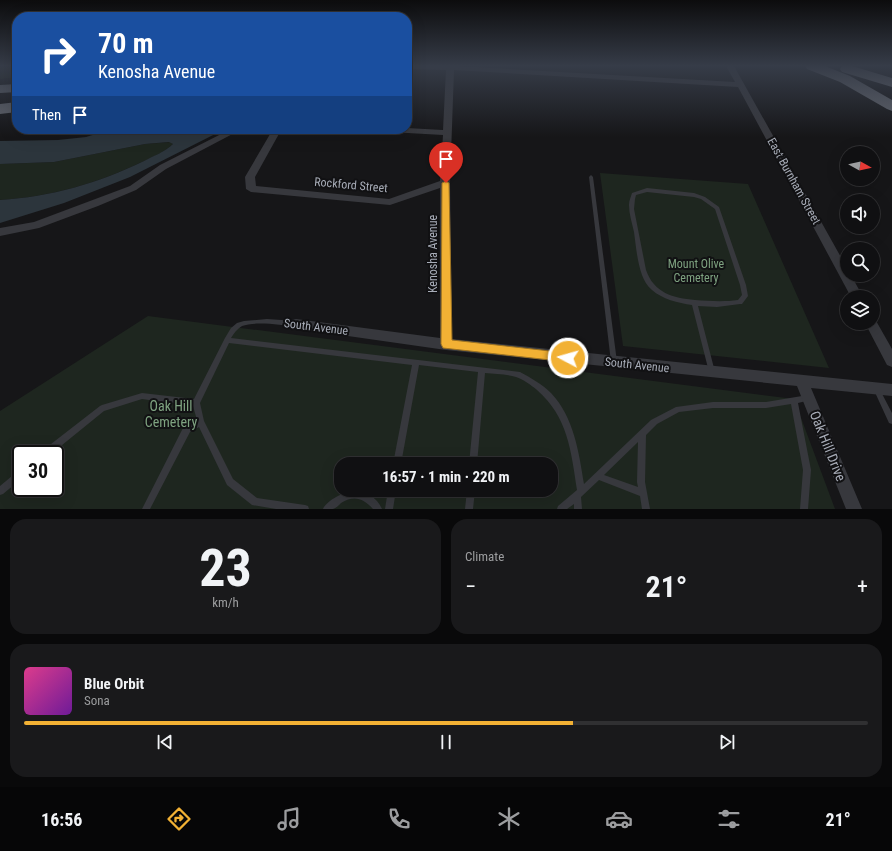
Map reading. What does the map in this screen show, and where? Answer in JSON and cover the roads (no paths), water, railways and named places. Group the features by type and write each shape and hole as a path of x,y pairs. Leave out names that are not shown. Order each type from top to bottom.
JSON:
{"highway":[{"path":"864,90 892,106"},
{"path":"0,100 12,99"},
{"path":"0,109 12,108"}],"street":[{"name":"Kenosha Avenue","path":"446,344 446,183 449,90"},
{"name":"East Burnham Street","path":"744,90 853,290"},
{"path":"412,131 447,133"},
{"path":"0,232 35,224 94,204 133,188 163,166 228,134"},
{"name":"Rockford Street","path":"276,134 250,177 251,189 390,202 446,183"},
{"name":"South Avenue","path":"296,324 446,344 712,373 892,390"},
{"path":"875,330 892,361"},
{"name":"Oak Hill Drive","path":"802,382 801,400 854,509"}],"lane":[{"path":"591,177 614,362"},
{"path":"647,190 680,192 703,198 717,208 743,285 745,296 740,302 731,304 694,302 670,298 653,288 647,280 631,205 634,194 647,190"},
{"path":"694,302 712,373"},
{"name":"South Avenue","path":"227,340 232,331 240,324 264,322 296,324"},
{"path":"305,509 274,507 255,502 230,482 201,422 196,403 227,340 518,374 530,380 549,395 566,421 574,445 579,494 578,509"},
{"path":"398,457 416,362"},
{"path":"474,457 482,370"},
{"path":"876,388 892,421"},
{"path":"56,445 102,408 142,396 196,403"},
{"path":"561,509 579,494 654,422 678,409 713,405 766,405 801,400 807,470 804,509"},
{"path":"146,509 188,429 201,422"},
{"path":"642,433 641,466 646,509"},
{"path":"597,476 643,493"},
{"path":"0,491 12,481"},
{"path":"327,509 338,500 350,494 361,495 374,503 378,509"},
{"path":"389,509 391,497"},
{"path":"469,509 470,497"}],"park label":[{"name":"Mount Olive Cemetery","path":"696,271"},
{"name":"Oak Hill Cemetery","path":"171,414"}]}
